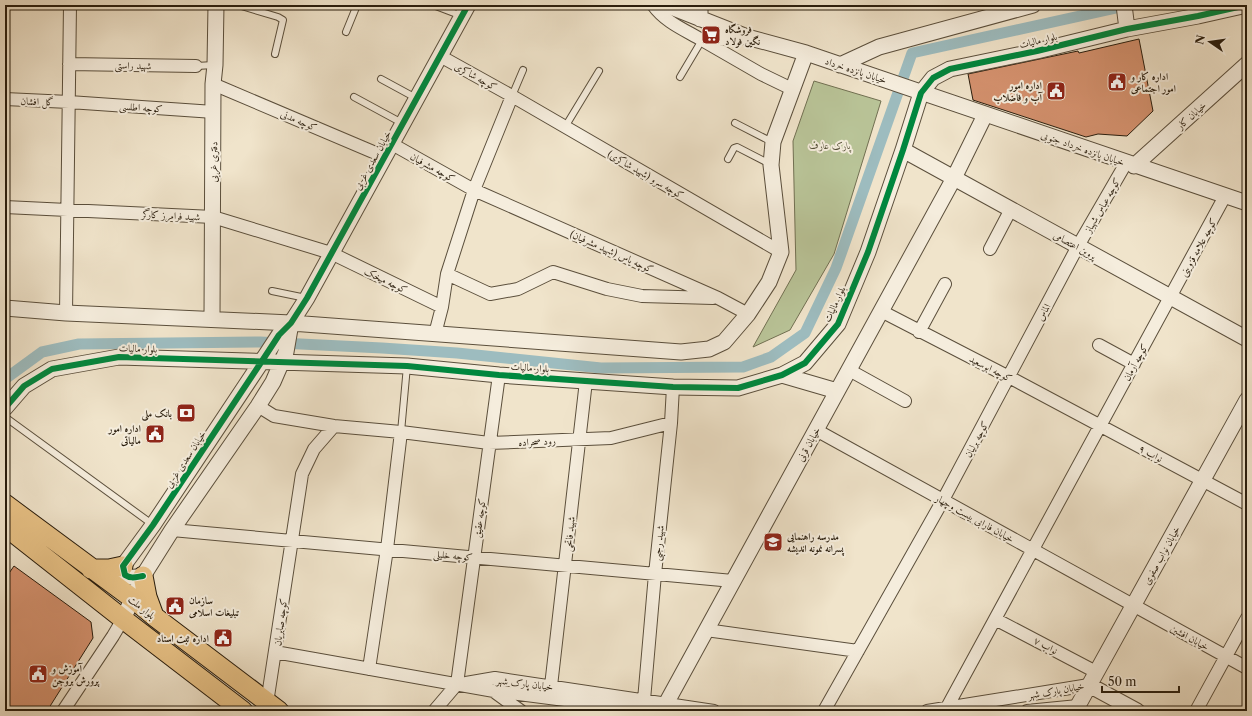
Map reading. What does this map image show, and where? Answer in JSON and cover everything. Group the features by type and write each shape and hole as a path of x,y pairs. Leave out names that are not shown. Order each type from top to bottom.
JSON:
{"main road":[{"name":"بلوار ملت","path":"5,504 132,598 273,707"},
{"name":"بلوار ملت","path":"5,526 116,614 243,711"},
{"path":"92,569 123,566"},
{"path":"142,576 147,597 155,617"}],"street":[{"path":"66,312 70,5"},
{"name":"دفتری غربی","path":"212,319 213,84 215,65 216,5"},
{"path":"653,5 659,14 668,20 761,74 792,89"},
{"path":"840,65 879,47 1013,8 1032,5"},
{"path":"1124,5 1127,29"},
{"name":"بلوار مالیات","path":"5,408 24,386 52,369 74,364 119,357 233,360 265,356 284,347 407,366 499,375 673,387 738,388 782,375 805,363 838,324 868,252 904,150 920,92 933,78 950,69 1037,51 1127,29 1247,5"},
{"path":"5,308 291,323 681,352 709,349 724,342 748,314 769,282 780,252 771,164 773,142 792,89 800,52 747,38 700,12 673,6"},
{"name":"خیابان سعدی غربی","path":"291,323 307,298 465,10"},
{"path":"702,40 747,38"},
{"name":"خیابان پانزده خرداد","path":"800,52 920,92"},
{"name":"کوچه شاکری","path":"440,56 512,96"},
{"name":"شهید راستی","path":"69,64 196,66"},
{"name":"خیابان کار","path":"1130,164 1247,64"},
{"name":"کوچه مدنی","path":"213,84 389,150"},
{"name":"خیابان پانزده خرداد جنوبی","path":"920,92 1247,203"},
{"path":"434,334 442,307 447,274 474,190 512,96"},
{"name":"کوچه سرو (شهید شاکری)","path":"512,96 780,252"},
{"name":"گل افشان","path":"5,99 69,102"},
{"name":"کوچه اطلسی","path":"69,102 214,112"},
{"name":"خیابان قرنی","path":"664,707 954,178 985,115"},
{"name":"کوچه مشرفیان","path":"389,150 474,190"},
{"name":"پروین اعتصامی","path":"904,150 1247,339"},
{"name":"کوچه عباس شهباز","path":"1078,246 1130,164"},
{"name":"کوچه یاس (شهید مشرفیان)","path":"474,190 718,298 748,314"},
{"name":"کوچه علامه قزوینی","path":"1170,297 1225,196"},
{"name":"شهید فرامرز کارگر","path":"5,207 213,217 331,252"},
{"path":"990,249 1011,210"},
{"name":"الماس","path":"1009,377 1078,246"},
{"name":"کوچه میخک","path":"331,252 442,307"},
{"path":"447,274 490,294 518,289 554,272 607,289 642,296 718,298"},
{"path":"919,332 945,284"},
{"name":"کوچه آرمان","path":"946,710 1170,297"},
{"name":"کوچه ابوسعید","path":"881,311 1100,426"},
{"path":"113,636 116,614 132,598 142,576 172,530 273,382 291,323"},
{"path":"1099,346 1134,364"},
{"name":"خیابان سعدی غربی","path":"123,566 153,525 265,356 284,347"},
{"path":"233,360 240,366 243,374 244,388"},
{"path":"849,370 905,401"},
{"name":"کوچه عقیق","path":"457,684 499,375"},
{"path":"782,375 837,391"},
{"name":"کوچه برلیان","path":"824,711 943,500 1009,377"},
{"name":"شهید فاتحی","path":"551,686 586,381"},
{"name":"شهید رجبی","path":"644,700 655,574 671,423 673,387"},
{"name":"خیابان نواب صفوی","path":"1076,708 1247,400"},
{"name":"رود صحراده","path":"258,406 274,416 334,426 401,432 489,443 579,438 611,438 671,423"},
{"name":"کوچه صابریان","path":"273,707 275,652 302,474 314,449 334,426"},
{"name":"نواب ۹","path":"1100,426 1247,504"},
{"name":"خیابان فارابی بیست وچهار","path":"816,430 1133,605"},
{"path":"369,669 387,549 401,432"},
{"name":"کوچه خلیلی","path":"172,530 733,580"},
{"path":"123,566 125,575 129,578 142,576"},
{"path":"63,711 113,636 116,614 115,586"},
{"name":"خیابان افشین","path":"1133,605 1247,668"},
{"path":"1196,711 1247,618"},
{"name":"نواب ۷","path":"995,619 1093,678"},
{"path":"706,630 858,651"},
{"path":"275,652 457,684"},
{"name":"خیابان پارک شهر","path":"457,684 495,678 644,700 664,707 714,711"},
{"path":"1093,678 1137,711"},
{"name":"خیابان پارک شهر","path":"927,711 946,710 1093,678"},
{"path":"434,711 457,684"},
{"name":"خیابان پارک شهر","path":"457,684 494,691 650,711"},
{"path":"494,691 521,711"},
{"name":"خیابان پارک شهر","path":"1027,711 1076,708"}],"lane":[{"path":"238,5 278,17 282,20 275,54"},
{"path":"346,32 357,5"},
{"path":"433,5 465,10"},
{"path":"680,76 702,40"},
{"path":"196,66 215,65"},
{"path":"512,96 523,70"},
{"path":"565,127 599,71"},
{"path":"381,79 417,99"},
{"path":"354,97 403,124"},
{"path":"735,123 773,142"},
{"path":"728,159 734,148 737,147 771,164"},
{"path":"272,291 307,298"},
{"path":"401,432 407,366"},
{"path":"5,417 153,525"}],"green space":[{"name":"پارک عارف","path":"814,81 881,101 834,254 790,330 753,347 796,270 793,141"}],"building":[{"path":"1139,39 1153,111 1127,136 1098,134 1086,137 973,100 968,74 1078,51 1079,53"},
{"name":"آموزش و پرورش بروجن","path":"14,566 91,622 93,638 47,711 5,711 5,579"}],"waterway":[{"path":"5,379 42,352 79,344 260,342 457,353 601,368 743,367 771,357 805,333 836,268 912,53 1130,5"}],"cycle path":[{"path":"143,576 129,577 125,575 123,566 153,525 279,335 291,323 307,298 468,5"},
{"path":"5,408 24,386 52,369 119,357 407,366 499,375 673,387 738,388 782,375 805,363 838,324 868,252 921,93 933,78 950,69 1037,51 1127,29 1247,5"}],"place":[{"name":"فروشگاه نگین فولاد","path":"711,35"},
{"name":"اداره کار و امور اجتماعی","path":"1117,82"},
{"name":"اداره امور آب و فاضلاب","path":"1056,91"},
{"name":"بانک ملی","path":"186,413"},
{"name":"اداره امور مالیاتی","path":"155,434"},
{"name":"مدرسه راهنمایی پسرانه نمونه اندیشه","path":"773,542"},
{"name":"سازمان تبلیغات اسلامی","path":"175,606"},
{"name":"اداره ثبت اسناد","path":"223,638"},
{"name":"آموزش و پرورش بروجن","path":"38,674"}]}
